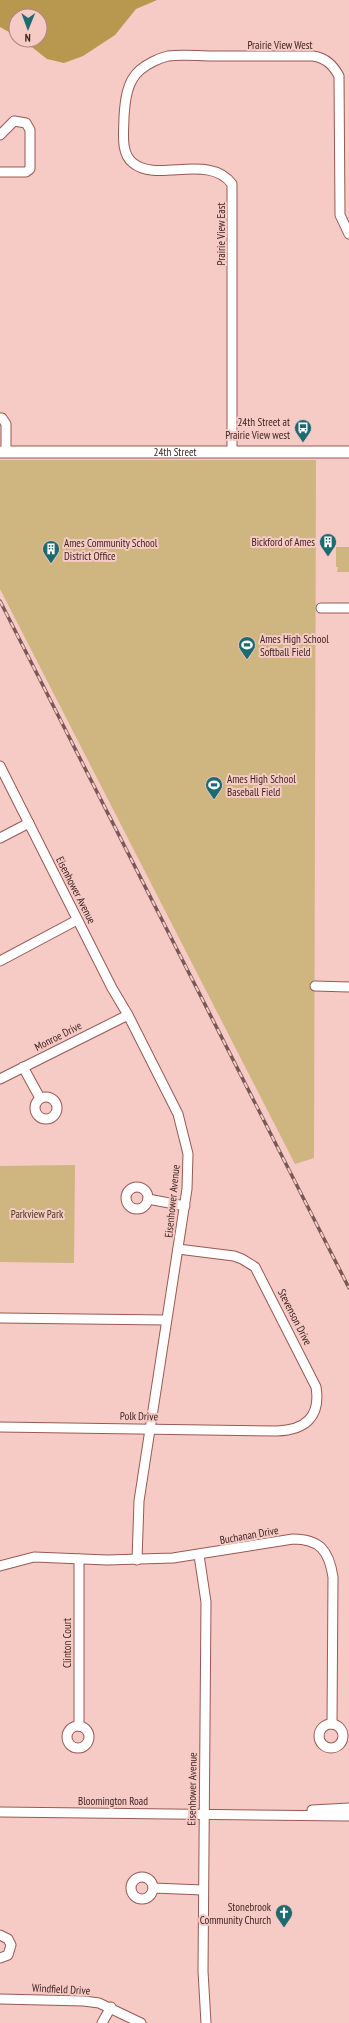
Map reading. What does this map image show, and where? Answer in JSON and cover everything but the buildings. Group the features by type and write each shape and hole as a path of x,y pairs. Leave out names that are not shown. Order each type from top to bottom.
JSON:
{"main road":[{"name":"24th Street","path":"3,452 349,452"}],"street":[{"name":"Prairie View West","path":"125,103 127,92 134,77 141,69 167,56 321,57 335,68 339,76 340,215 349,234"},
{"name":"Prairie View East","path":"125,103 124,147 132,163 142,168 153,169 215,170 226,176 232,184 232,452"},
{"path":"0,136 14,121 26,123 30,130 30,169 26,172 0,172"},
{"path":"0,418 2,418 6,424 3,452"},
{"path":"321,608 349,608"},
{"name":"Eisenhower Avenue","path":"0,766 77,920 128,1015 178,1114 184,1133 188,1170 185,1206 166,1320 139,1501 137,1560"},
{"path":"0,838 28,823"},
{"path":"0,961 77,920"},
{"path":"315,986 349,987"},
{"name":"Monroe Drive","path":"0,1079 128,1015"},
{"path":"23,1068 40,1098"},
{"path":"148,1200 185,1206"},
{"name":"Stevenson Drive","path":"178,1249 242,1259 255,1268 259,1274 312,1377 317,1396 316,1406 310,1420 296,1429 277,1431"},
{"path":"0,1318 166,1320"},
{"name":"Polk Drive","path":"0,1427 277,1431"},
{"name":"Buchanan Drive","path":"0,1566 34,1557 137,1560 199,1555 293,1539 307,1539 318,1544 326,1552 331,1563 333,1577 332,1724"},
{"name":"Eisenhower Avenue","path":"199,1555 206,1602 203,1890 203,1971 206,2023"},
{"name":"Clinton Court","path":"79,1559 79,1726"},
{"name":"Bloomington Road","path":"226,1813 349,1808"},
{"name":"Bloomington Road","path":"0,1812 226,1813 349,1816"},
{"path":"153,1888 203,1890"},
{"path":"0,1935 8,1938 11,1945 8,1955 0,1958"},
{"name":"Windfield Drive","path":"0,1999 84,2001 100,2003 141,2023"},
{"path":"102,2023 111,2008"}],"green space":[{"path":"0,460 316,460 314,1158 295,1164 0,589"},
{"path":"336,547 349,547 349,572 337,572"},
{"name":"Parkview Park","path":"75,1165 74,1263 0,1262 0,1166"}],"shaded area":[{"path":"0,0 157,0 136,9 115,35 83,56 64,63 47,59 33,48 48,48 48,8 8,8 8,32 0,27"}],"railway":[{"path":"0,601 349,1288"}],"place":[{"name":"24th Street at Prairie View west","path":"303,443"},
{"name":"Bickford of Ames","path":"328,557"},
{"name":"Ames Community School District Office","path":"51,564"},
{"name":"Ames High School Softball Field","path":"247,660"},
{"name":"Ames High School Baseball Field","path":"214,800"},
{"name":"Stonebrook Community Church","path":"284,1928"}]}
